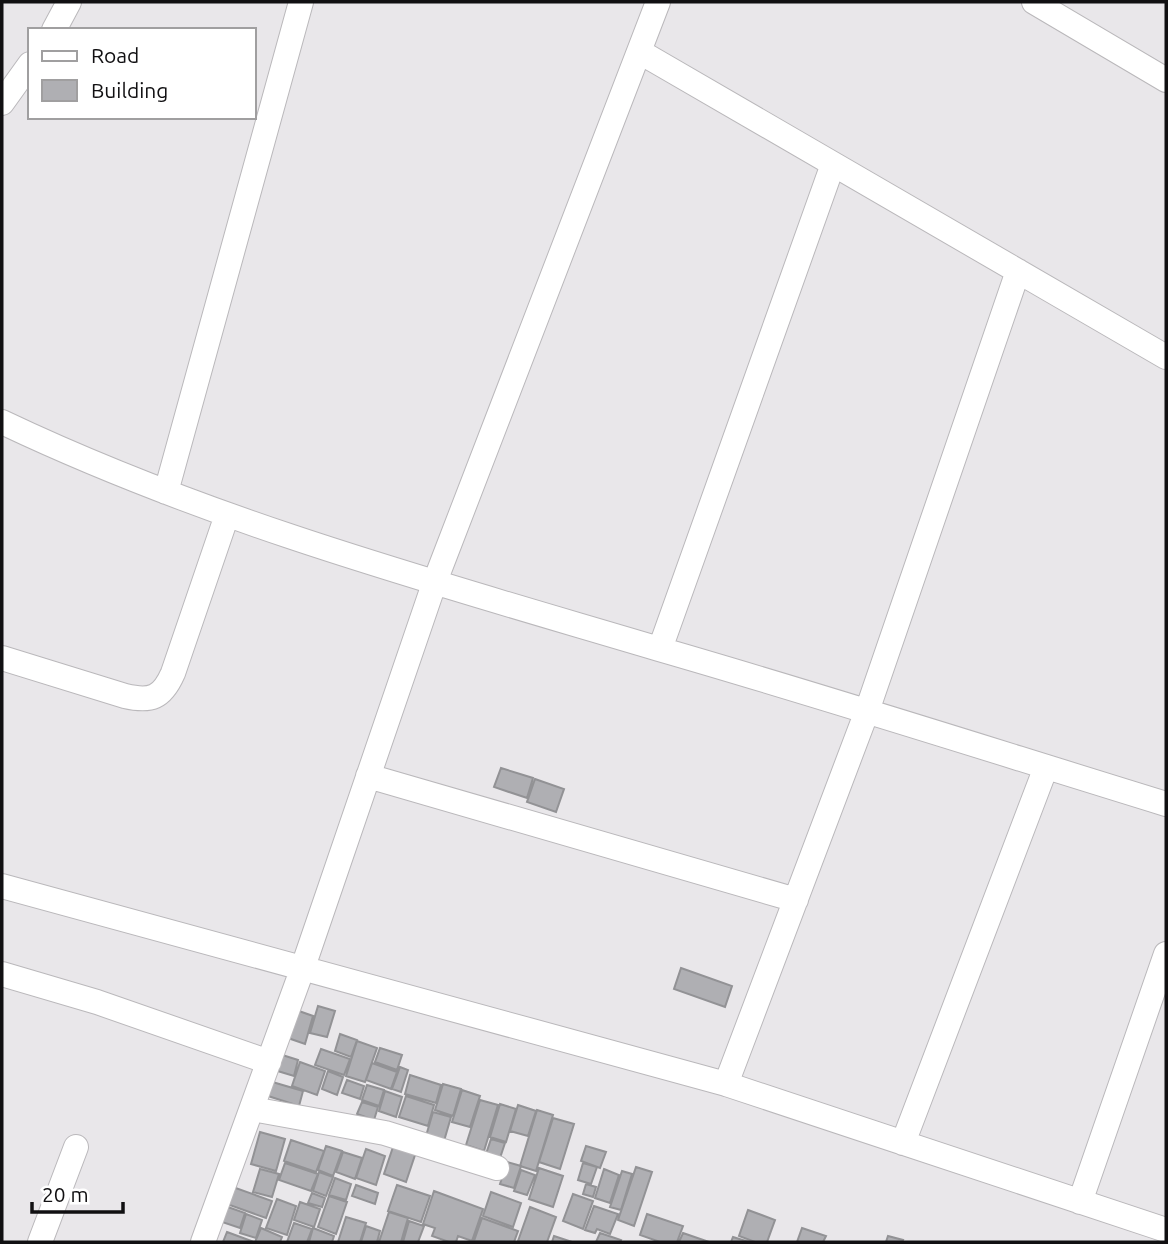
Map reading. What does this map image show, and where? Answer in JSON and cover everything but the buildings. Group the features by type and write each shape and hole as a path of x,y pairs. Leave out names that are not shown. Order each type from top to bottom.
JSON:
{"street":[{"path":"55,28 69,2"},
{"path":"166,492 301,2"},
{"path":"203,1242 302,970 434,584 658,2"},
{"path":"1034,2 1166,80"},
{"path":"640,52 1166,357"},
{"path":"2,103 28,67"},
{"path":"660,649 833,164"},
{"path":"726,1084 867,711 1018,271"},
{"path":"2,422 95,464 227,515 434,584 867,711 1166,804"},
{"path":"2,658 143,701 154,699 166,690 173,673 227,515"},
{"path":"903,1143 1046,767"},
{"path":"368,776 796,900"},
{"path":"2,886 726,1084 1166,1230"},
{"path":"1080,1202 1166,954"},
{"path":"2,974 97,1002 269,1062"},
{"path":"252,1109 385,1133 497,1168"},
{"path":"40,1242 75,1147"}]}
